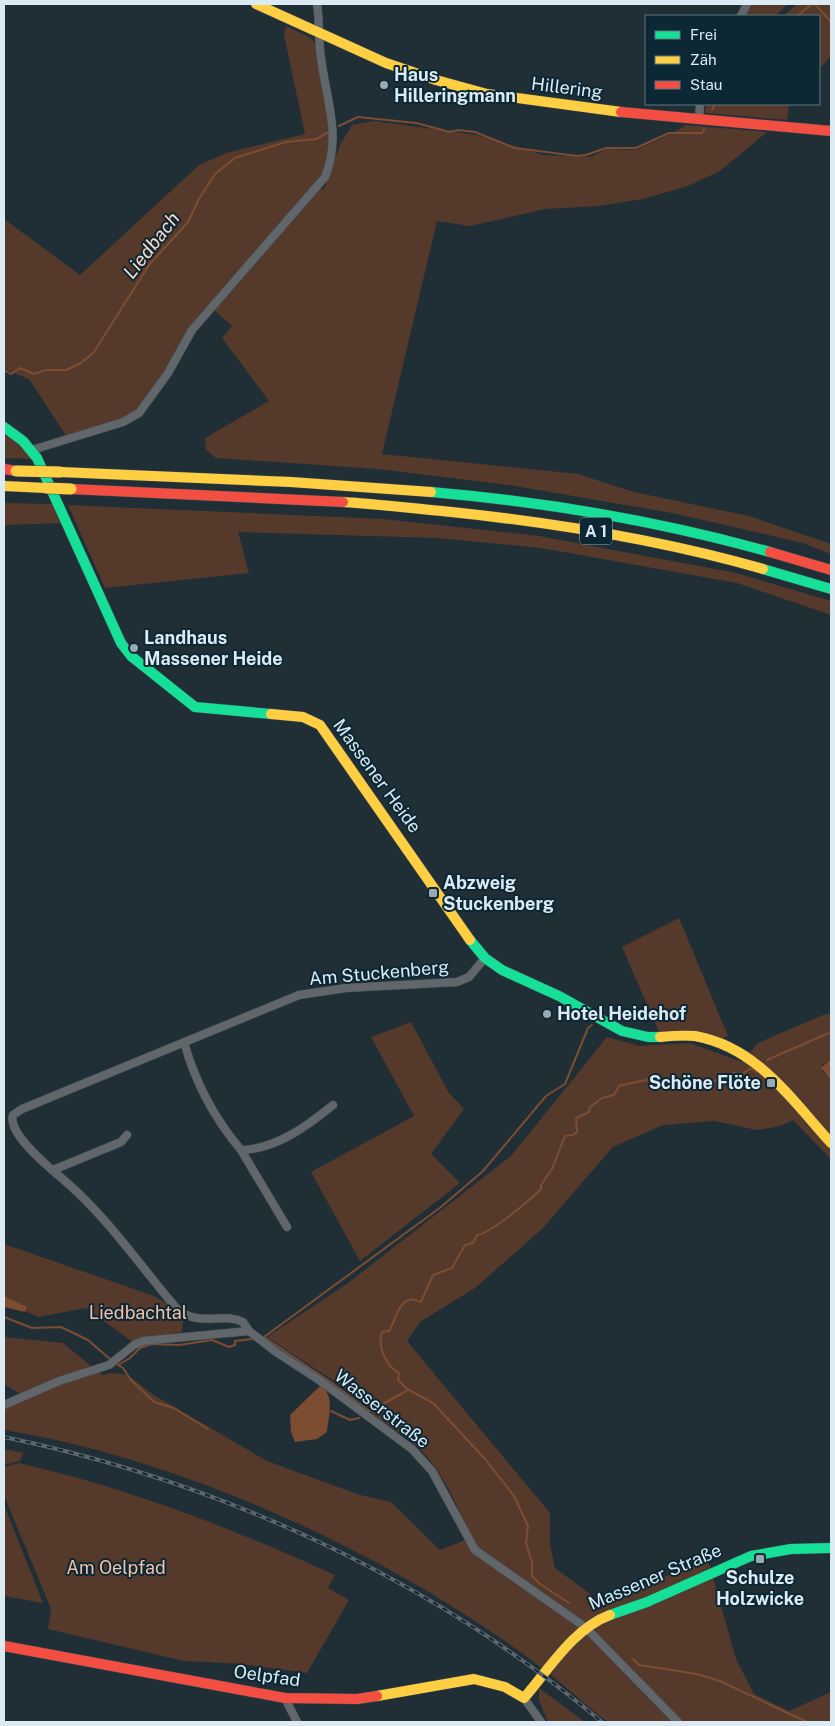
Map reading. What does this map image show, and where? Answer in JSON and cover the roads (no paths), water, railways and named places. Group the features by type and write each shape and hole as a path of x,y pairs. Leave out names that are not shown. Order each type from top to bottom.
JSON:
{"main road":[{"name":"Hillering","path":"256,4 386,63 436,80 487,94 546,104 831,131"},
{"name":"Massener Heide","path":"4,428 32,450 126,651 195,706 303,717 320,725 334,742 469,939 485,958 502,970 546,990 631,1035 692,1036 718,1042 737,1050 753,1061 774,1080 831,1143"},
{"name":"A 1","path":"4,470 365,486 522,501 659,525 718,538 831,570"},
{"name":"A 1","path":"4,486 355,503 520,519 680,548 793,576 831,589"},
{"name":"Massener Straße","path":"524,1698 585,1627 604,1616 647,1602 751,1556 791,1548 831,1548"},
{"name":"Oelpfad","path":"4,1646 285,1698 357,1699 474,1679 505,1687 524,1698"}],"street":[{"path":"32,450 123,422 139,413 168,373 192,330 301,201 325,177 333,147 334,129 320,56 317,4"},
{"path":"700,105 700,119"},
{"name":"Am Stuckenberg","path":"248,1329 239,1320 212,1320 190,1317 178,1310 102,1215 28,1146 16,1130 12,1117 15,1112 309,992 375,986 436,984 464,980 473,974 485,958"},
{"path":"184,1042 193,1073 205,1096 230,1138 241,1150 287,1227"},
{"path":"241,1150 253,1150 274,1144 312,1122 333,1105"},
{"path":"53,1170 120,1142 127,1135"},
{"path":"4,1405 59,1381 109,1365 134,1345 147,1340 248,1329"},
{"name":"Wasserstraße","path":"248,1329 412,1449 432,1471 475,1550 585,1627 678,1722"},
{"path":"285,1698 297,1722"},
{"path":"524,1698 541,1722"}],"waterway":[{"name":"Liedbach","path":"798,15 812,4 815,4 831,22"},
{"name":"Liedbach","path":"712,110 714,105"},
{"name":"Liedbach","path":"339,126 358,117 416,123 450,132 458,130 475,132 515,148 577,156 606,148 636,148 669,133 702,133 704,129"},
{"name":"Liedbach","path":"4,370 11,374 20,368 34,374 46,370 66,370 81,363 94,352 149,265 188,222 199,199 215,174 235,158 286,142 316,139 329,132"},
{"path":"592,1025 588,1028 565,1084 546,1096 483,1171 441,1207 264,1337 370,1411 408,1390 398,1380 399,1373 390,1366 384,1355 381,1343 382,1332 389,1331 399,1309 405,1302 412,1299 421,1302 433,1275 452,1268 465,1245 473,1243 477,1235 500,1223 541,1189 541,1185 552,1169 565,1136 573,1135 577,1132 576,1118 589,1112 590,1107 602,1098 614,1095 619,1086 622,1085 656,1078 678,1084 693,1084 712,1082 734,1073 741,1075 751,1068 757,1072"},
{"path":"767,1060 831,1032"},
{"path":"4,1317 32,1328 61,1327 88,1340 111,1360"},
{"path":"118,1365 130,1358 140,1348 152,1344 179,1345 212,1340 229,1347 235,1345 235,1341 252,1339"},
{"path":"115,1363 123,1368 131,1380 154,1402 174,1408 208,1429"},
{"path":"409,1390 433,1403 486,1460 514,1496 528,1526 526,1543 532,1563 532,1576 540,1584 569,1603"},
{"path":"331,1411 350,1420 359,1418"},
{"path":"633,1659 639,1665 697,1674 720,1681 807,1722"}],"railway":[{"path":"4,1437 85,1456 165,1480 244,1509 321,1543 395,1581 467,1623 536,1671 602,1722"}],"place":[{"name":"Haus Hilleringmann","path":"384,85"},
{"name":"Landhaus Massener Heide","path":"134,648"},
{"name":"Abzweig Stuckenberg","path":"433,893"},
{"name":"Hotel Heidehof","path":"547,1014"},
{"name":"Schöne Flöte","path":"771,1083"},
{"name":"Schulze Holzwicke","path":"760,1559"}],"park label":[{"name":"Liedbachtal","path":"138,1313"},
{"name":"Am Oelpfad","path":"116,1568"}]}
